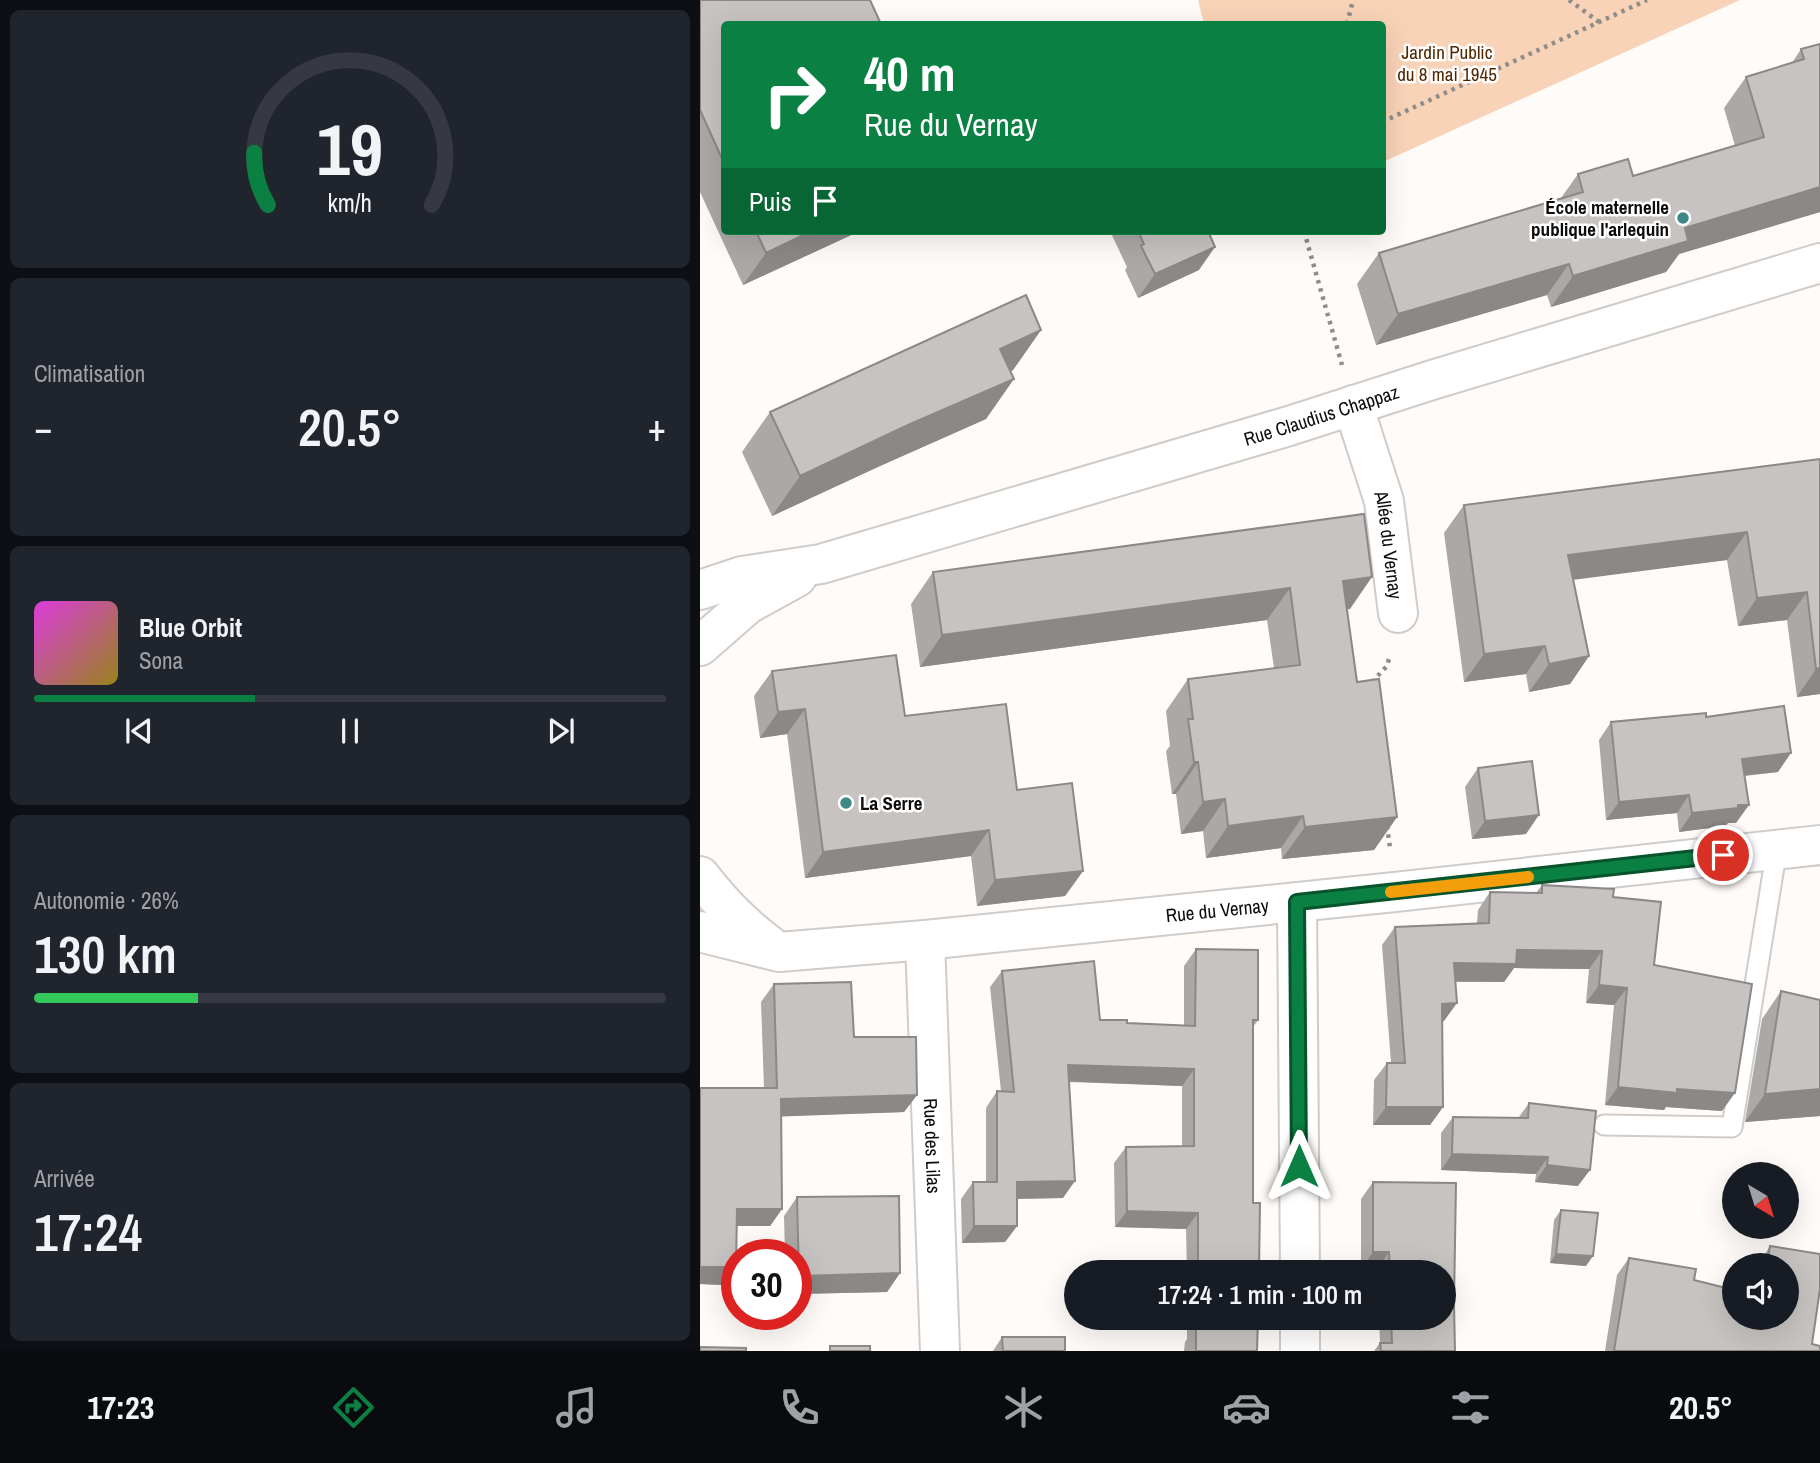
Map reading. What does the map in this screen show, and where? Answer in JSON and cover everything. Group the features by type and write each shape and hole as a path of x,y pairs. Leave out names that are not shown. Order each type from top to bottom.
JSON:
{"street":[{"name":"Rue Claudius Chappaz","path":"700,590 742,576 821,564 1138,471 1820,264"},
{"name":"Allée du Vernay","path":"1353,405 1384,500 1398,613"},
{"name":"Rue Claudius Chappaz","path":"700,646 748,604 821,564"},
{"name":"Rue du Vernay","path":"700,931 779,952 925,940 1395,892 1820,845"},
{"path":"700,876 724,906 779,952"},
{"path":"1297,902 1300,1260"},
{"name":"Rue des Lilas","path":"925,940 940,1351"},
{"path":"1300,1330 1300,1351"}],"lane":[{"path":"1604,1125 1732,1127 1777,848"}],"path":[{"path":"1348,21 1353,0"},
{"path":"1569,0 1599,22"},
{"path":"1386,120 1647,0"},
{"path":"1305,235 1353,405"},
{"name":"Allée du Vernay","path":"1370,690 1376,677 1387,666 1398,613"},
{"path":"1387,825 1395,892"}],"green space":[{"name":"Jardin Public du 8 mai 1945","path":"1198,0 1740,0 1386,161 1386,21 1203,21"}],"building":[{"path":"700,0 870,0 880,21 721,21 721,156 700,110"},
{"path":"1820,44 1820,187 1685,228 1688,241 1573,276 1569,264 1398,314 1379,253 1583,192 1578,174 1628,159 1633,176 1764,137 1746,77 1804,59 1801,49"},
{"path":"758,235 804,235 766,253"},
{"path":"1140,235 1210,235 1215,247 1155,274 1141,246 1144,244"},
{"path":"1026,295 1041,330 1000,349 1014,379 800,476 770,412"},
{"path":"1820,459 1820,668 1816,669 1807,592 1757,598 1747,532 1568,555 1589,656 1549,664 1545,646 1484,654 1464,505"},
{"path":"1364,514 1372,577 1343,581 1357,682 1379,679 1397,817 1305,827 1303,816 1228,826 1225,799 1203,802 1198,762 1194,762 1188,719 1193,719 1188,679 1300,665 1290,588 942,635 933,572"},
{"path":"896,655 905,716 1006,704 1017,790 1072,783 1083,871 995,880 989,830 823,852 805,709 778,712 772,671"},
{"path":"1784,706 1791,753 1742,759 1749,805 1692,813 1689,795 1619,802 1611,722 1706,713 1706,717"},
{"path":"1532,761 1539,815 1485,821 1478,768"},
{"path":"1542,885 1614,889 1613,897 1661,902 1654,965 1752,984 1735,1093 1677,1089 1677,1093 1618,1087 1627,988 1599,985 1602,951 1517,950 1516,964 1454,963 1457,1003 1442,1004 1443,1107 1386,1107 1387,1063 1405,1063 1395,927 1489,923 1490,892 1542,893"},
{"path":"1196,949 1258,950 1258,1020 1253,1020 1253,1203 1260,1203 1259,1260 1198,1260 1198,1213 1127,1211 1126,1147 1194,1146 1194,1069 1068,1065 1075,1181 1017,1182 1017,1226 974,1226 973,1182 997,1182 997,1091 1014,1092 1002,971 1094,961 1100,1020 1195,1026"},
{"path":"851,982 854,1037 916,1037 917,1095 781,1099 782,1209 737,1209 736,1239 721,1239 721,1267 700,1267 700,1088 777,1088 774,984"},
{"path":"1781,991 1820,1000 1820,1089 1765,1094"},
{"path":"1529,1103 1596,1111 1590,1170 1547,1165 1548,1157 1452,1154 1453,1117 1528,1118"},
{"path":"1373,1182 1456,1183 1455,1260 1389,1260 1389,1252 1373,1252"},
{"path":"899,1196 900,1273 812,1276 812,1239 798,1239 797,1197"},
{"path":"1561,1210 1598,1213 1593,1256 1556,1254"},
{"path":"1770,1246 1820,1254 1820,1289 1812,1344 1820,1346 1820,1351 1614,1351 1629,1258 1696,1269 1694,1280 1722,1287 1722,1330 1799,1330 1799,1253 1769,1253"},
{"path":"1196,1330 1258,1330 1257,1351 1196,1351"},
{"path":"1391,1330 1455,1330 1455,1351 1381,1351 1380,1343 1392,1343"},
{"path":"1002,1337 1065,1337 1065,1351 1003,1351"},
{"path":"830,1346 870,1346 870,1351 830,1351"},
{"path":"700,1347 746,1348 746,1351 700,1351"}],"slow traffic":[{"path":"1391,892 1528,877"}],"place":[{"name":"École maternelle publique l'arlequin","path":"1683,218"},
{"name":"La Serre","path":"846,803"}],"route":[{"path":"1299,1166 1297,902 1723,855"}]}
